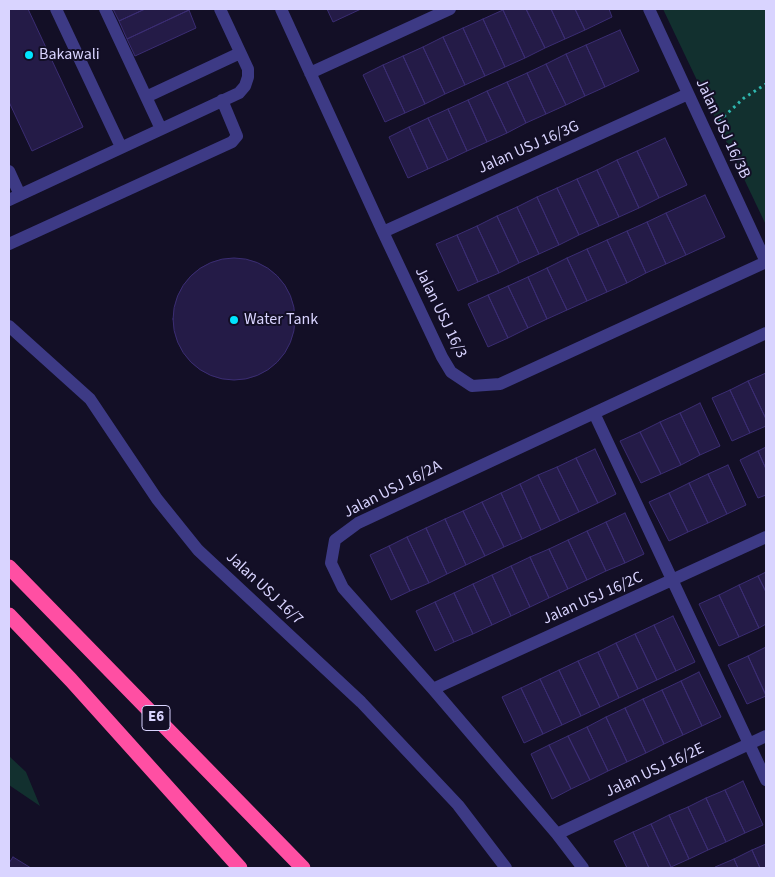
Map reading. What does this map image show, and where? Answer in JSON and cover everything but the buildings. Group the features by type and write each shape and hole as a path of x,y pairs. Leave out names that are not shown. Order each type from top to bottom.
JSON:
{"highway":[{"name":"E6","path":"9,567 304,868"},
{"name":"E6","path":"9,615 71,680 240,868"}],"street":[{"path":"56,9 121,147"},
{"path":"105,9 161,129"},
{"path":"9,171 14,198 238,93 245,86 248,69 220,9"},
{"name":"Jalan USJ 16/3","path":"281,9 442,357 452,372 472,386 500,384 766,262"},
{"path":"310,72 450,9"},
{"name":"Jalan USJ 16/3B","path":"649,9 766,262"},
{"path":"146,97 240,53"},
{"name":"Jalan USJ 16/3G","path":"383,232 688,94"},
{"path":"9,244 232,142 237,136 222,100"},
{"name":"Jalan USJ 16/7","path":"9,326 90,399 157,499 198,550 361,702 458,804 506,868"},
{"name":"Jalan USJ 16/2A","path":"583,868 557,834 433,689 343,588 331,563 335,540 358,523 766,333"},
{"path":"594,413 766,780"},
{"name":"Jalan USJ 16/2C","path":"433,689 766,537"},
{"name":"Jalan USJ 16/2E","path":"557,834 766,736"}],"path":[{"path":"719,121 744,98 766,84"}],"green space":[{"path":"663,9 766,9 766,225"},
{"path":"9,756 26,772 40,806 9,785"}],"place":[{"name":"Bakawali","path":"29,55"},
{"name":"Water Tank","path":"234,320"}]}
